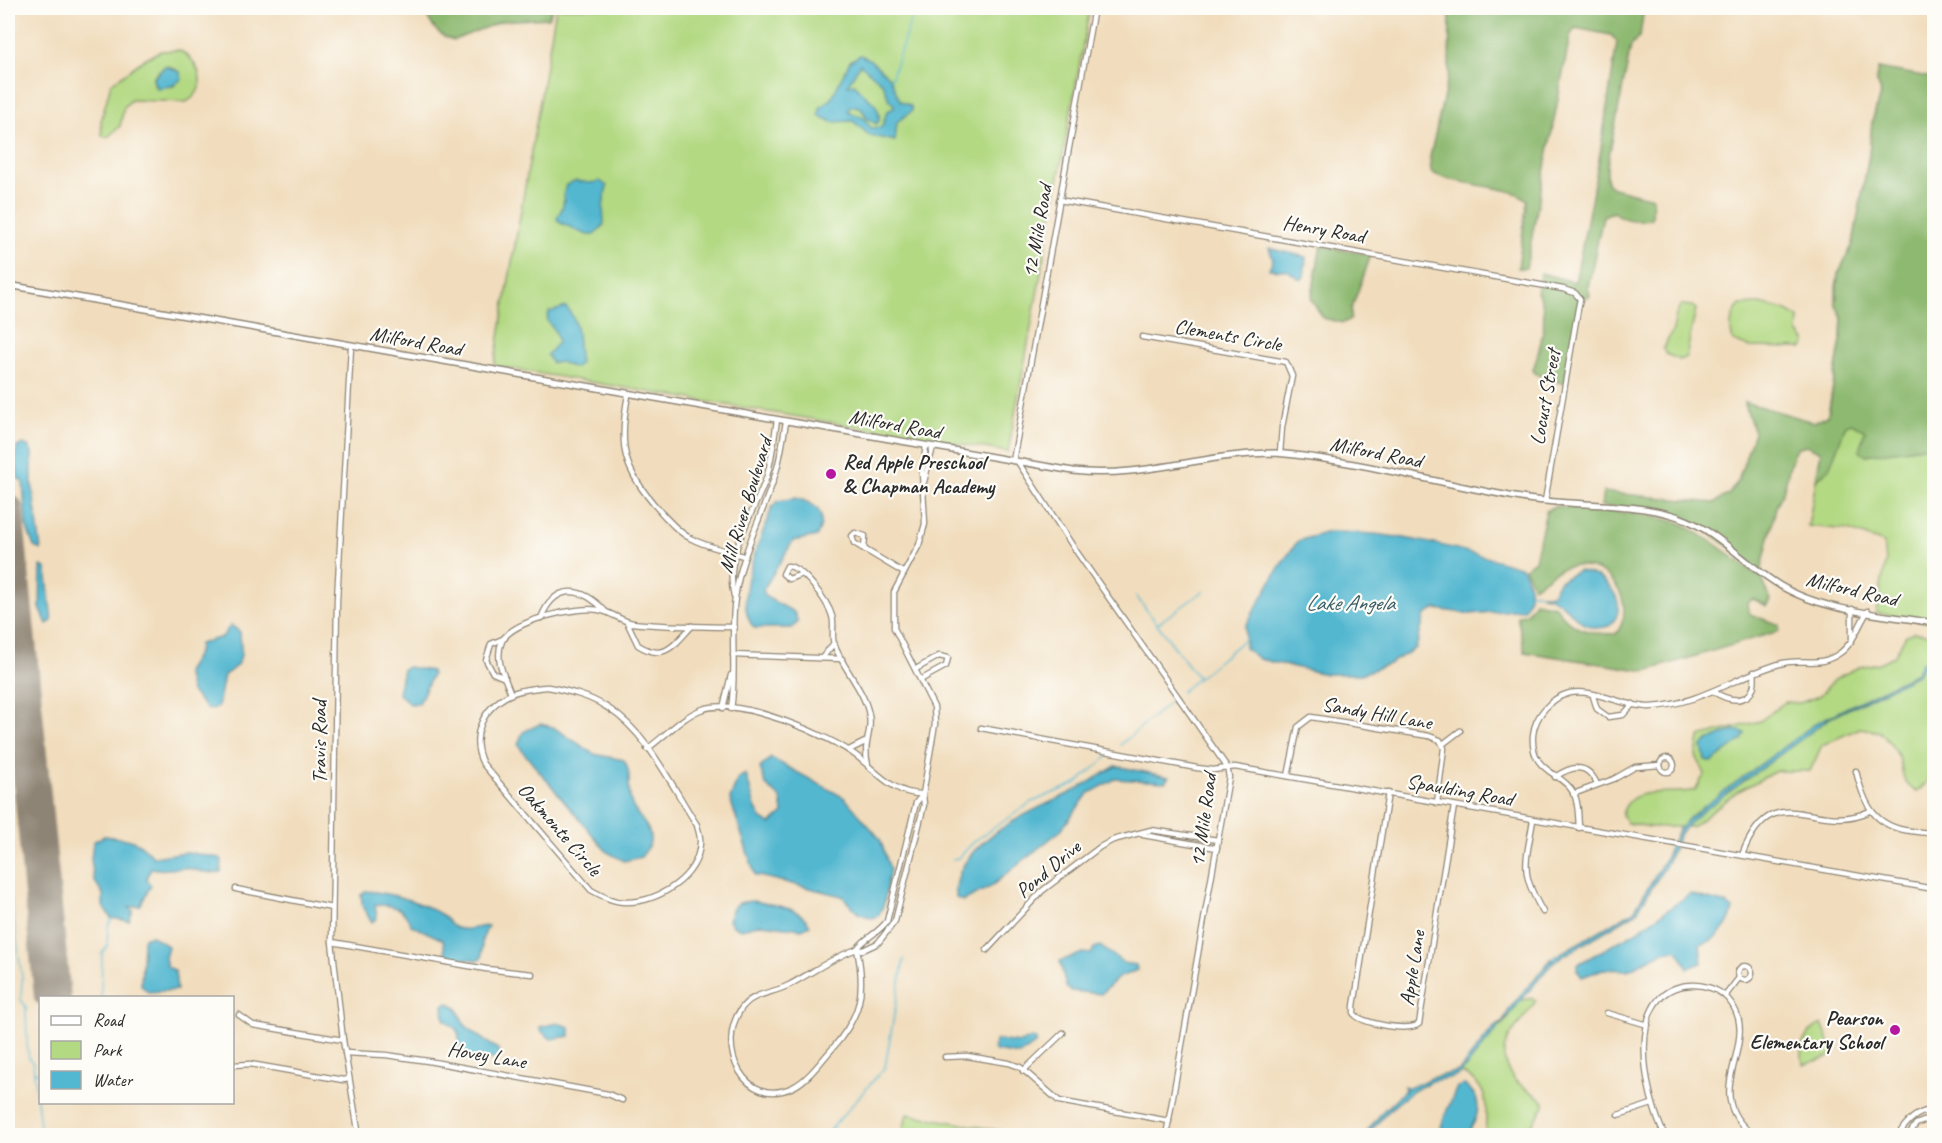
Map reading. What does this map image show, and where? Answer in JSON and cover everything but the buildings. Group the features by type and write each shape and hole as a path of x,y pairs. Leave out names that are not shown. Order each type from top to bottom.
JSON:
{"street":[{"name":"12 Mile Road","path":"1094,8 1015,462 1227,767 1229,777 1166,1136"},
{"name":"Henry Road","path":"1059,200 1563,288 1575,293 1580,299"},
{"name":"Milford Road","path":"8,285 1015,462 1101,474 1237,454 1280,453 1545,501 1649,511 1680,518 1711,533 1785,588 1818,601 1852,609 1935,622"},
{"name":"Locust Street","path":"1545,501 1580,299"},
{"name":"Clements Circle","path":"1142,337 1286,362 1292,376 1282,427 1280,453"},
{"name":"Travis Road","path":"351,347 337,600 332,942 342,1040 359,1136"},
{"path":"628,395 622,439 633,477 663,515 688,538 743,556"},
{"name":"Mill River Boulevard","path":"735,598 731,577 735,554 767,473 777,420"},
{"name":"Mill River Boulevard","path":"731,709 734,689 732,673 735,598 743,556 776,472 786,422"},
{"path":"856,949 863,950 878,943 895,921 921,818 935,724 934,707 922,679 894,628 892,617 894,592 923,535 924,482 922,472 926,446"},
{"path":"924,482 933,447"},
{"path":"864,549 904,573"},
{"path":"802,574 828,608 833,621 834,643 869,714 869,729 865,742 868,765"},
{"path":"541,618 555,598 563,593 582,594 594,600 605,612"},
{"path":"505,678 493,673 486,660 491,644 505,638 514,629 541,618 581,609 605,612 627,622 734,627"},
{"path":"1852,609 1852,638"},
{"path":"1579,828 1574,794 1539,760 1533,737 1543,711 1552,702 1568,694 1593,696 1648,707 1684,703 1714,692 1755,672 1783,663 1812,664 1842,652 1868,611"},
{"path":"627,622 638,645 656,652 669,650 692,626"},
{"path":"505,638 499,661 511,694"},
{"path":"822,658 834,643"},
{"path":"733,655 842,659"},
{"path":"916,669 939,656 948,658 946,666 922,679"},
{"path":"1714,692 1730,700 1743,699 1754,686 1755,672"},
{"name":"Mill River Boulevard","path":"723,708 732,673"},
{"name":"Oakmonte Circle","path":"548,687 579,694 609,708 631,728 647,749 697,825 700,842 696,861 685,878 651,900 625,902 609,900 591,890 483,764 478,754 476,735 490,709 511,694 548,687"},
{"path":"1593,696 1597,709 1608,717 1623,715 1633,704"},
{"path":"647,749 702,709 731,709 806,727 849,750 900,790 923,794"},
{"name":"Sandy Hill Lane","path":"1288,776 1298,728 1311,717 1429,736 1443,744 1444,760 1437,802"},
{"name":"Spaulding Road","path":"981,728 1197,768 1213,770 1227,767 1288,776 1935,889"},
{"path":"1443,744 1460,731"},
{"path":"849,750 865,742"},
{"path":"1574,794 1614,779 1635,767 1660,765"},
{"path":"1555,777 1568,768 1578,766 1590,772 1597,784"},
{"path":"1856,771 1870,811 1892,827 1919,832 1935,831"},
{"name":"Apple Lane","path":"1388,793 1354,1006 1354,1014 1362,1021 1408,1029 1419,1024 1454,806"},
{"path":"856,949 862,974 862,994 857,1013 844,1035 796,1086 771,1091 746,1079 732,1058 730,1040 742,1008 761,993 789,985 838,956 856,949 877,933 887,921 916,803 923,794"},
{"path":"1742,855 1756,825 1773,814 1787,811 1850,818 1870,811"},
{"path":"1533,820 1525,872 1529,888 1542,912"},
{"name":"Pond Drive","path":"987,950 1042,891 1100,847 1124,837 1143,834 1151,830 1218,840"},
{"name":"Pond Drive","path":"1143,834 1217,848"},
{"path":"1185,835 1185,842"},
{"path":"236,889 332,908"},
{"path":"332,942 486,969 532,974"},
{"path":"1725,996 1739,978"},
{"path":"1665,1136 1653,1104 1645,1063 1648,1024 1659,1001 1676,988 1702,986 1725,996 1735,1010 1741,1026 1728,1080 1729,1096 1739,1121 1755,1136"},
{"path":"1607,1013 1648,1024"},
{"path":"239,1015 253,1025 342,1040"},
{"path":"1023,1071 1063,1033"},
{"name":"Hovey Lane","path":"345,1053 386,1055 428,1061 608,1094 622,1100"},
{"path":"945,1057 958,1056 1009,1063 1023,1071 1059,1101 1169,1121"},
{"path":"234,1065 250,1064 343,1080 349,1079"},
{"path":"1618,1115 1653,1104"},
{"path":"1898,1136 1911,1118 1935,1109"},
{"path":"1908,1136 1916,1124 1935,1117"}],"green space":[{"path":"426,8 553,8 548,18 502,21 454,40 443,36 435,29"},
{"path":"556,8 1090,8 1008,452 494,366"},
{"path":"1450,8 1644,8 1640,36 1631,46 1607,166 1607,183 1613,188 1653,198 1652,218 1631,220 1613,212 1603,216 1588,287 1590,296 1580,299 1564,384 1536,374 1533,370 1544,320 1541,300 1537,292 1541,273 1574,282 1576,278 1600,154 1617,42 1611,35 1575,28 1570,36 1526,268 1518,268 1527,200 1509,191 1454,180 1431,172 1430,157 1449,73"},
{"path":"178,50 192,60 200,82 194,97 186,102 131,100 124,107 120,126 108,137 102,136 101,121 111,84 146,58 161,51","holes":["169,66 180,72 174,86 155,87 153,79 161,69"]},
{"path":"1878,68 1934,78 1934,432 1930,446 1866,455 1859,450 1865,431 1852,423 1846,425 1829,469 1816,480 1821,452 1806,445 1798,448 1793,454 1783,492 1776,507 1761,572 1712,535 1680,518 1651,511 1601,506 1603,492 1714,503 1729,494 1738,481 1754,432 1744,402 1814,422 1828,416 1841,341 1842,317 1836,305 1838,274 1853,244 1869,155 1872,122 1881,92 1876,79"},
{"path":"1934,78 1934,623 1876,613 1886,561 1884,543 1848,530 1808,526 1841,341 1842,317 1836,305 1836,287 1838,274 1853,244 1869,155 1872,122 1881,92 1876,79"},
{"path":"1321,246 1371,255 1351,310 1351,319 1343,323 1323,318 1311,299"},
{"path":"1760,304 1785,310 1799,318 1798,332 1806,342 1803,348 1749,347 1733,341 1731,322 1734,313 1740,305"},
{"path":"1681,305 1692,306 1696,309 1686,357 1680,360 1666,354 1663,349 1673,330"},
{"path":"1555,506 1647,515 1681,523 1714,543 1762,579 1771,600 1767,606 1753,599 1747,604 1750,614 1779,625 1779,631 1646,671 1525,652 1517,616 1527,613 1535,602 1555,606 1574,625 1597,633 1616,634 1622,622 1624,610 1617,587 1598,571 1586,567 1567,567 1556,571 1533,587 1525,568 1535,560 1546,511"},
{"path":"1914,632 1934,635 1934,759 1926,783 1917,792 1907,784 1897,753 1880,732 1860,728 1822,745 1810,771 1776,771 1737,792 1692,827 1650,827 1627,823 1622,815 1626,805 1633,798 1642,794 1695,790 1705,774 1696,756 1699,737 1760,721 1785,702 1800,703 1819,696 1836,678 1859,667 1879,663 1894,656 1906,635","holes":["1734,730 1742,740 1712,762 1708,741"]},
{"path":"1532,998 1536,1000 1510,1036 1505,1045 1504,1056 1506,1067 1514,1079 1541,1099 1544,1106 1525,1135 1485,1135 1486,1108 1482,1091 1471,1078 1461,1073 1508,1019 1519,1001"},
{"path":"1822,1024 1834,1055 1803,1065 1804,1040 1811,1031"},
{"path":"907,1114 1024,1135 902,1135"}],"water":[{"path":"860,55 869,59 890,78 900,101 911,106 912,111 897,122 895,141 869,135 853,121 833,122 819,116 820,108 831,99 850,61","holes":["860,64 883,84 894,108 887,111 882,127 871,128 863,117 848,112 851,106 860,107 868,119 876,124 879,121 877,108 855,84 848,85"]},
{"path":"165,66 180,72 182,79 172,86 157,88 153,79"},
{"path":"576,181 590,183 600,181 607,186 603,206 604,224 592,235 579,232 557,219 564,201 566,187"},
{"path":"1269,248 1306,257 1304,277 1301,280 1287,270 1269,269 1273,259"},
{"path":"566,307 574,320 577,334 580,363 574,368 561,362 552,363 547,355 558,342 556,333 547,320 549,312"},
{"path":"23,444 28,446 32,452 32,483 41,550 34,547 26,525 23,482 18,478 15,458 17,447"},
{"path":"796,498 815,507 821,515 820,528 817,536 793,541 763,590 766,597 794,612 798,622 792,628 754,628 747,616 745,601 750,568 772,507 778,501"},
{"name":"Lake Angela","path":"1328,532 1378,534 1427,542 1523,568 1529,589 1527,604 1524,609 1470,614 1435,609 1425,615 1416,648 1389,664 1361,674 1325,674 1259,659 1245,648 1245,627 1280,566 1298,541"},
{"path":"41,566 46,568 52,621 47,624 40,608"},
{"path":"1578,571 1597,577 1613,591 1618,608 1616,617 1609,626 1600,628 1584,624 1560,603 1540,594 1552,594 1559,581"},
{"path":"231,625 240,632 241,657 236,666 224,675 218,707 208,710 191,692 186,672 198,653 199,644 222,637"},
{"path":"1930,660 1934,668 1926,663 1917,675 1830,718 1695,817 1680,833 1666,865 1636,913 1553,962 1461,1073 1454,1077 1430,1082 1412,1092 1388,1111 1368,1135 1364,1136 1382,1112 1405,1090 1404,1086 1409,1088 1431,1078 1459,1071 1493,1028 1502,1023 1510,1008 1552,958 1634,911 1665,859 1678,830 1691,816 1816,723 1916,673 1922,662"},
{"path":"408,667 431,671 432,675 419,703 410,704 398,693 403,669"},
{"path":"540,724 553,727 594,754 624,760 628,770 632,805 649,833 649,845 641,857 624,861 607,852 523,752 518,744 523,732"},
{"path":"1734,730 1745,733 1742,740 1712,762 1705,760 1702,746"},
{"path":"771,758 845,798 880,839 890,869 884,904 878,916 872,918 858,913 842,896 755,875 730,799 738,778 746,774 755,807 761,818 770,824 783,813 781,799 766,785 760,768"},
{"path":"1116,766 1169,777 1165,782 1115,779 1088,794 1060,831 990,887 963,901 956,898 958,879 966,862 979,846 1014,821 1074,791"},
{"path":"104,836 132,840 153,857 186,852 220,858 222,860 221,872 210,873 184,868 162,870 151,868 146,879 151,885 140,906 129,907 133,911 129,921 111,918 103,906 103,894 94,880 91,859 93,842"},
{"path":"366,891 415,902 442,915 456,928 488,926 482,940 482,957 478,960 446,957 443,940 411,925 405,914 398,908 375,904 377,918 372,922 363,908 361,895"},
{"path":"1690,894 1727,904 1733,909 1729,921 1721,932 1712,940 1700,945 1702,963 1688,968 1677,949 1663,952 1628,970 1603,969 1582,977 1577,970 1578,964 1634,933"},
{"path":"753,901 793,910 810,925 802,929 761,924 742,929 733,926 729,920 734,907 739,903"},
{"path":"152,936 168,946 165,958 167,966 175,971 177,990 148,992 141,985 143,940 145,937"},
{"path":"1100,946 1124,963 1136,965 1137,970 1118,978 1101,994 1071,991 1066,987 1060,961 1083,953 1091,954 1094,948"},
{"path":"448,1003 457,1008 463,1022 470,1030 499,1050 500,1058 479,1061 460,1054 458,1031 444,1019 443,1005"},
{"path":"557,1023 570,1027 570,1036 551,1039 541,1031 540,1027"},
{"path":"1032,1038 1036,1039 1036,1043 1019,1055 995,1051 993,1048 997,1040 1020,1043"},
{"path":"1464,1085 1471,1090 1477,1102 1477,1116 1471,1129 1466,1135 1439,1135 1457,1087"}],"waterway":[{"path":"891,79 915,8"},
{"path":"1157,624 1204,591"},
{"path":"1529,593 1540,593"},
{"path":"1136,596 1198,678"},
{"path":"1181,692 1245,639"},
{"path":"1120,745 1175,698"},
{"path":"953,859 958,858 976,840 1032,802 1077,783 1108,756"},
{"path":"8,882 22,977 21,1000 26,1007 27,1044 29,1058 33,1063 41,1136"},
{"path":"101,996 102,953 107,947 108,926 112,919"},
{"path":"825,1136 885,1067 904,959"},
{"path":"34,1072 39,1073"}],"taxiway":[{"path":"8,670 40,996"},
{"path":"8,689 26,692"},
{"path":"29,878 44,877"}],"runway":[{"path":"8,509 56,996"}],"place":[{"name":"Red Apple Preschool & Chapman Academy","path":"831,474"},
{"name":"Pearson Elementary School","path":"1895,1030"}]}
